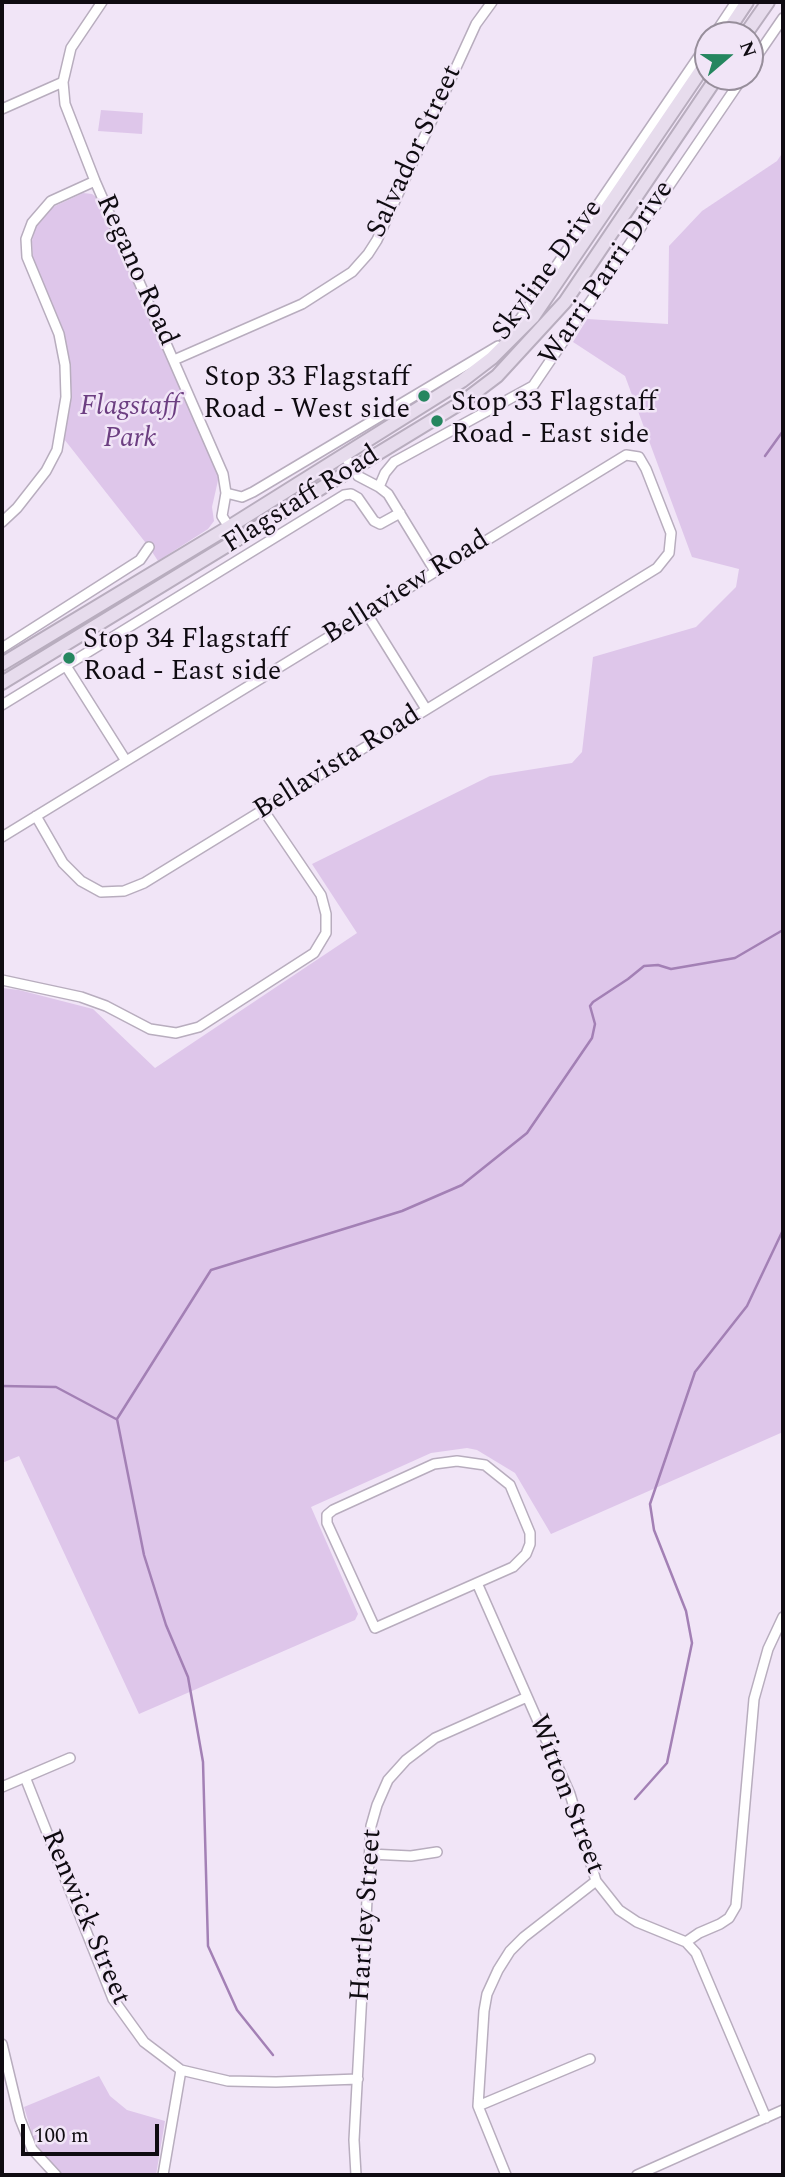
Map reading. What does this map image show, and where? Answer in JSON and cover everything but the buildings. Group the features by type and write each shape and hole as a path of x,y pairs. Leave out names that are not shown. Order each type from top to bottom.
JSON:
{"main road":[{"path":"734,21 747,2"},
{"path":"755,21 768,2"},
{"name":"Flagstaff Road","path":"2,663 229,527 462,381 514,337 533,317 694,81"},
{"name":"Flagstaff Road","path":"6,680 353,470 464,401 496,376 565,302 708,91"}],"street":[{"name":"Regano Road","path":"102,2 71,48 63,82 65,104 95,181 223,474 226,493 222,516 238,541"},
{"name":"Salvador Street","path":"174,360 302,304 352,272 368,254 384,226 475,24 492,2"},
{"path":"723,21 736,2"},
{"path":"764,46 783,18"},
{"name":"Skyline Drive","path":"226,493 242,497 253,492 499,346 518,323 694,63"},
{"path":"2,109 63,82"},
{"name":"Warri Parri Drive","path":"379,487 394,462 533,386 733,91"},
{"path":"2,523 33,489 57,450 66,397 65,365 59,334 27,257 26,239 32,223 51,201 95,181"},
{"name":"Bellaview Road","path":"2,837 626,455 639,457 646,468 671,533 669,553 657,568"},
{"path":"344,456 358,476 388,494 435,571"},
{"name":"Flagstaff Road","path":"2,705 344,495 358,498 374,521 380,524 400,513"},
{"path":"2,648 140,560 149,547"},
{"name":"Bellavista Road","path":"36,816 63,863 80,881 101,892 124,891 144,883 264,811 657,568"},
{"path":"368,614 426,709"},
{"path":"2,663 6,680"},
{"path":"66,666 125,761"},
{"path":"2,981 81,997 106,1006 150,1029 176,1033 199,1027 314,953 326,933 326,914 321,895 264,811"},
{"path":"469,1461 485,1465 510,1485 530,1533 530,1544 520,1562 477,1583 375,1628 327,1523 327,1515 434,1464 469,1461"},
{"name":"Witton Street","path":"477,1583 570,1794 596,1881 619,1910 637,1922 686,1942"},
{"path":"765,2118 696,1953 686,1942 729,1918 736,1906 754,1699 768,1649 783,1617"},
{"name":"Hartley Street","path":"356,2175 354,2140 371,1826 377,1805 388,1780 406,1760 435,1738 527,1697"},
{"path":"2,1787 70,1758"},
{"name":"Renwick Street","path":"24,1777 113,1999 144,2042 180,2070 228,2081 276,2082 358,2078"},
{"path":"370,1854 411,1856 438,1852"},
{"path":"506,2175 478,2106 487,1994 510,1951 596,1881"},
{"path":"2,2044 20,2119 32,2149 56,2175"},
{"path":"478,2106 590,2059"},
{"path":"163,2175 180,2070"},
{"path":"637,2175 783,2110"}],"green space":[{"path":"101,110 143,113 142,134 98,131"},
{"path":"783,152 783,1432 551,1534 515,1473 477,1450 467,1448 431,1453 311,1507 358,1614 355,1620 139,1714 19,1456 2,1463 2,988 93,1009 155,1068 357,933 312,864 490,776 572,763 582,752 593,657 696,627 736,587 739,569 692,557 625,376 573,342 587,319 668,324 669,246 702,211 777,161"},
{"name":"Flagstaff Park","path":"83,193 92,194 99,199 219,476 212,507 214,521 208,529 158,561 64,439 71,392 70,362 63,332 33,258 32,241 36,226 43,215 53,207"},
{"path":"99,2076 110,2096 127,2110 165,2121 156,2175 63,2175 40,2151 24,2107"}],"waterway":[{"path":"765,456 783,431"},
{"path":"273,2055 237,2010 208,1946 203,1762 188,1677 166,1625 144,1555 117,1419 211,1270 402,1211 462,1185 527,1133 592,1038 595,1024 590,1006 593,1002 644,966 658,965 671,969 735,958 783,930"},
{"path":"635,1799 667,1763 692,1643 686,1611 654,1530 650,1504 695,1372 747,1306 783,1230"},
{"path":"2,1386 56,1387 116,1419"}],"place":[{"name":"Stop 33 Flagstaff Road - West side","path":"424,396"},
{"name":"Stop 33 Flagstaff Road - East side","path":"437,421"},
{"name":"Stop 34 Flagstaff Road - East side","path":"69,658"}]}
